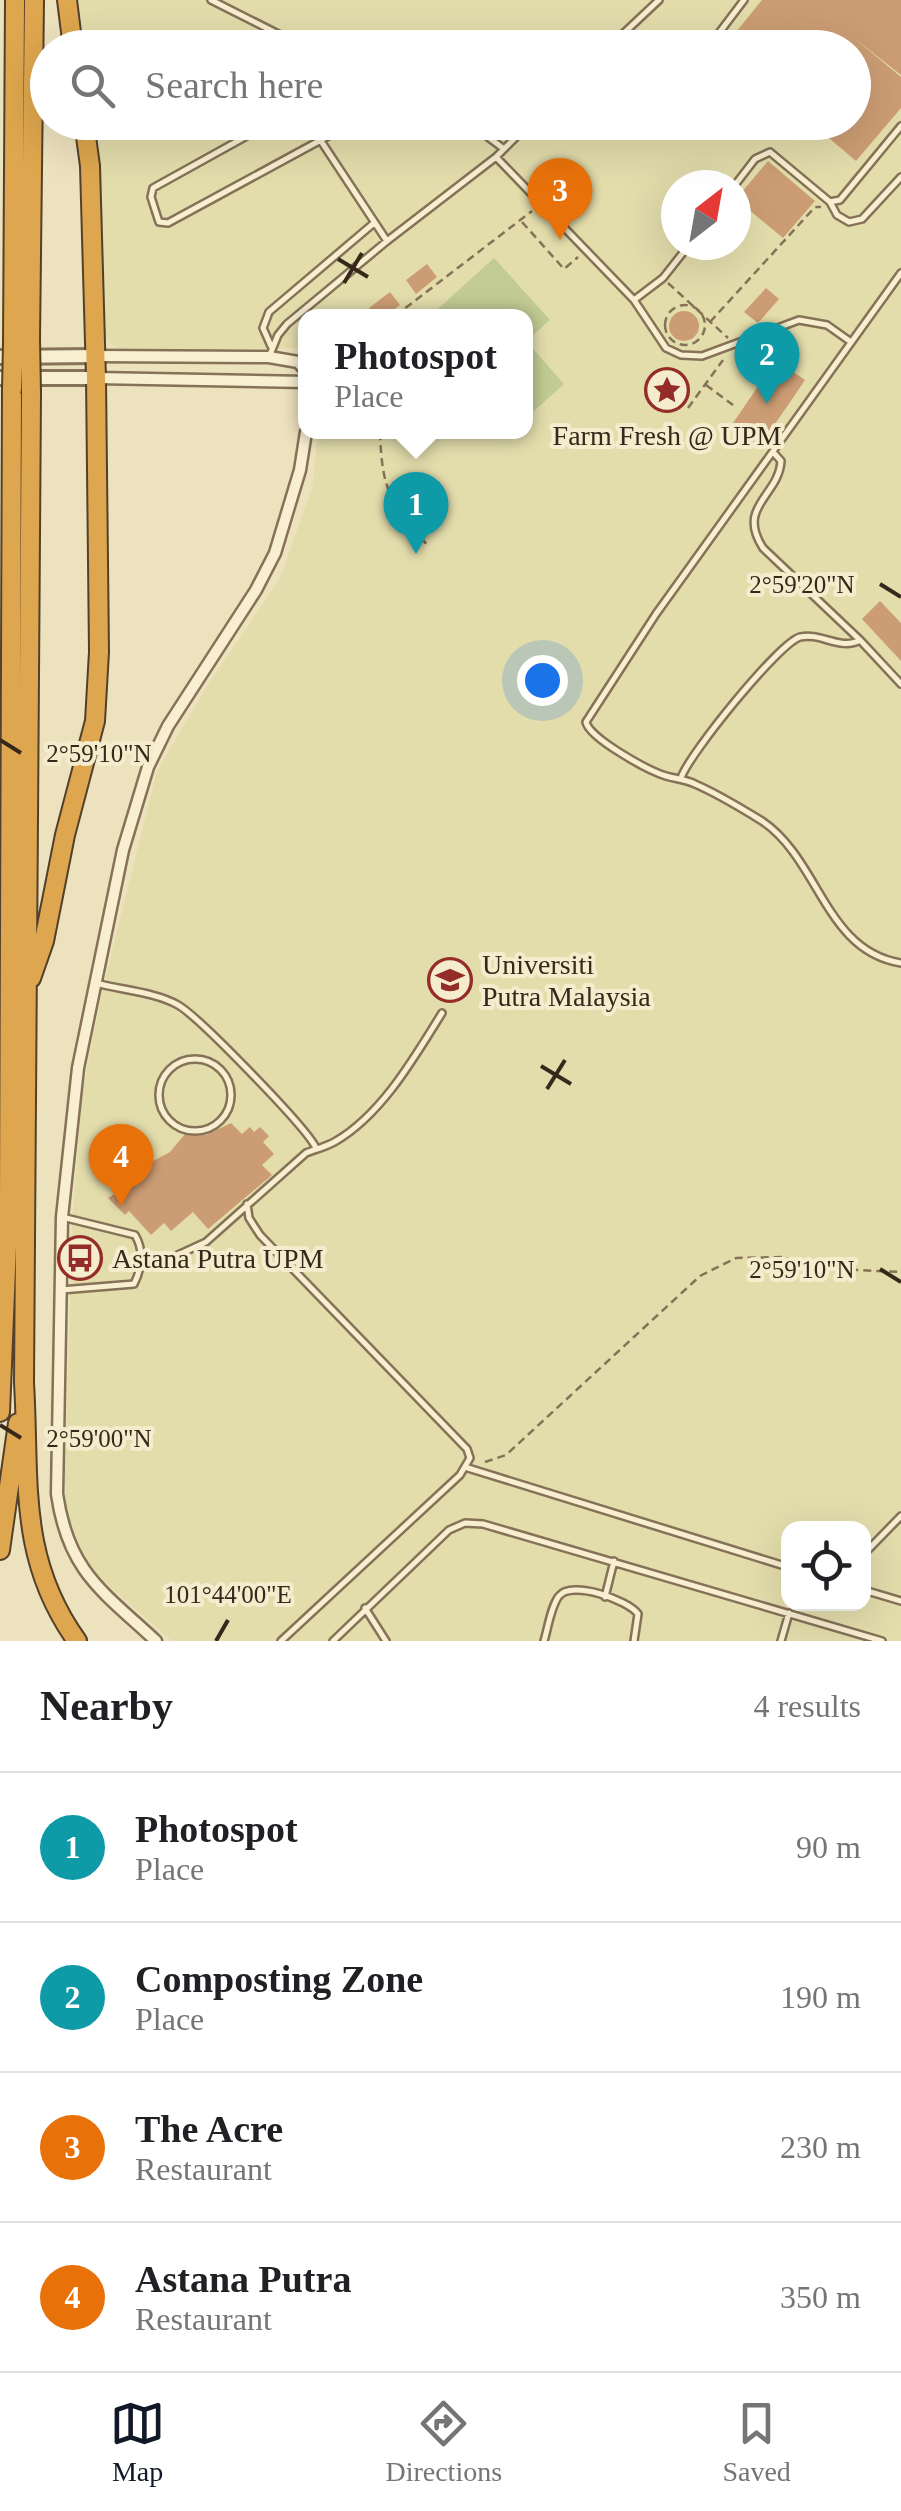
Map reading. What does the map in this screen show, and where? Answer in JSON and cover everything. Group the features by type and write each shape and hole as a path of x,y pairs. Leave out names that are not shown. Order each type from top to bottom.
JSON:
{"highway":[{"path":"0,1412 9,1197 15,0"},
{"path":"32,30 34,0"},
{"path":"67,0 71,30"},
{"path":"14,346 30,69"},
{"path":"27,987 44,941 64,836 95,721 99,652 96,356 86,140"},
{"path":"14,386 27,987 24,1383 28,1515 34,1552 52,1603 76,1641"},
{"path":"0,931 10,951"},
{"path":"0,1180 8,1156"},
{"path":"0,1550 24,1383"}],"street":[{"path":"14,346 96,356 270,352 298,362"},
{"path":"14,386 96,378 298,382"},
{"path":"156,1641 94,1584 75,1560 62,1528 57,1494 62,1217 78,1068 123,850 148,767 168,726 275,554 300,470 305,439"}],"lane":[{"path":"210,0 270,30"},
{"path":"627,30 659,0"},
{"path":"722,30 744,0"},
{"path":"831,205 840,200 901,126"},
{"path":"240,140 154,188 151,197 159,222 168,223 322,141 387,241"},
{"path":"492,140 504,149"},
{"path":"306,309 513,140"},
{"path":"747,170 755,159 770,152 849,222 862,219 901,177"},
{"path":"496,156 634,300 666,348 681,355 702,356 799,320 827,325 851,342"},
{"path":"270,352 263,328 269,312 374,222"},
{"path":"634,300 663,278 677,260"},
{"path":"901,273 656,614 586,722 592,735 662,774 708,790 775,832 794,852 844,932 871,955 901,963"},
{"path":"270,352 298,316"},
{"path":"773,452 781,461 780,470 755,514 755,536 901,684"},
{"path":"680,778 695,750 787,644 812,636 850,644 860,640"},
{"path":"96,983 180,1006 246,1070 316,1148"},
{"path":"141,1261 167,1260 206,1242 294,1162 349,1132 410,1064 442,1013"},
{"path":"200,1059 223,1071 232,1094 230,1107 214,1126 203,1131 178,1127 161,1108 160,1084 176,1064 200,1059"},
{"path":"248,1204 250,1218 260,1234 467,1449 470,1458 468,1468 281,1641"},
{"path":"61,1290 134,1284 141,1261 136,1234 62,1217"},
{"path":"468,1468 781,1565"},
{"path":"871,1547 901,1516"},
{"path":"333,1641 449,1530 465,1523 483,1524 614,1561 882,1641"},
{"path":"605,1597 614,1561"},
{"path":"544,1641 557,1598 567,1589 631,1604 638,1614 634,1641"},
{"path":"871,1592 901,1601"},
{"path":"365,1608 386,1641"},
{"path":"781,1641 788,1613"},
{"path":"850,1641 852,1632"}],"path":[{"path":"404,309 541,204"},
{"path":"710,322 815,208 831,205"},
{"path":"521,221 564,269 586,250"},
{"path":"663,278 734,344 688,408"},
{"path":"686,305 698,310 705,322 698,340 680,344 669,338 665,319 673,309 686,305"},
{"path":"704,384 733,405"},
{"path":"381,439 385,486 396,510 429,547"},
{"path":"468,1468 506,1456 700,1276 736,1258 781,1257 834,1269 901,1272"}],"shaded area":[{"name":"Universiti Putra Malaysia","path":"78,0 901,0 901,1641 172,1641 103,1581 85,1559 66,1510 65,1477 72,1227 81,1101 102,991 157,771 206,688 280,578 312,488 317,439 533,439 533,309 298,309 298,348 121,351 105,337 95,140 871,140 871,30 82,30"}],"green space":[{"path":"494,258 550,320 533,335 533,309 438,309"},
{"path":"533,349 564,384 533,412"}],"building":[{"path":"762,0 901,0 901,75 871,51 871,30 738,30"},
{"path":"871,52 901,77 901,108 856,161 831,140 871,140"},
{"path":"768,161 815,201 783,238 751,211 751,181"},
{"path":"427,264 437,277 416,294 406,280"},
{"path":"766,288 779,299 758,323 744,312"},
{"path":"390,292 400,305 395,309 369,308"},
{"path":"684,311 695,315 699,326 695,337 684,341 673,337 669,326 673,315"},
{"path":"776,360 805,380 758,449 729,429"},
{"path":"880,601 901,623 901,661 862,619"},
{"path":"231,1123 242,1134 250,1127 254,1132 260,1127 269,1136 263,1142 274,1154 262,1165 272,1175 208,1229 193,1212 171,1231 164,1223 151,1235 129,1211 125,1215 108,1198 121,1190 116,1183 133,1172 132,1167 141,1163 144,1166 170,1152 185,1134 206,1135"}],"place":[{"name":"The Acre","path":"560,240"},
{"name":"Farm Fresh @ UPM","path":"667,390"},
{"name":"Composting Zone","path":"767,404"},
{"name":"Photospot","path":"416,554"},
{"name":"Universiti Putra Malaysia","path":"450,980"},
{"name":"Astana Putra","path":"121,1206"},
{"name":"Astana Putra UPM","path":"80,1258"}]}
